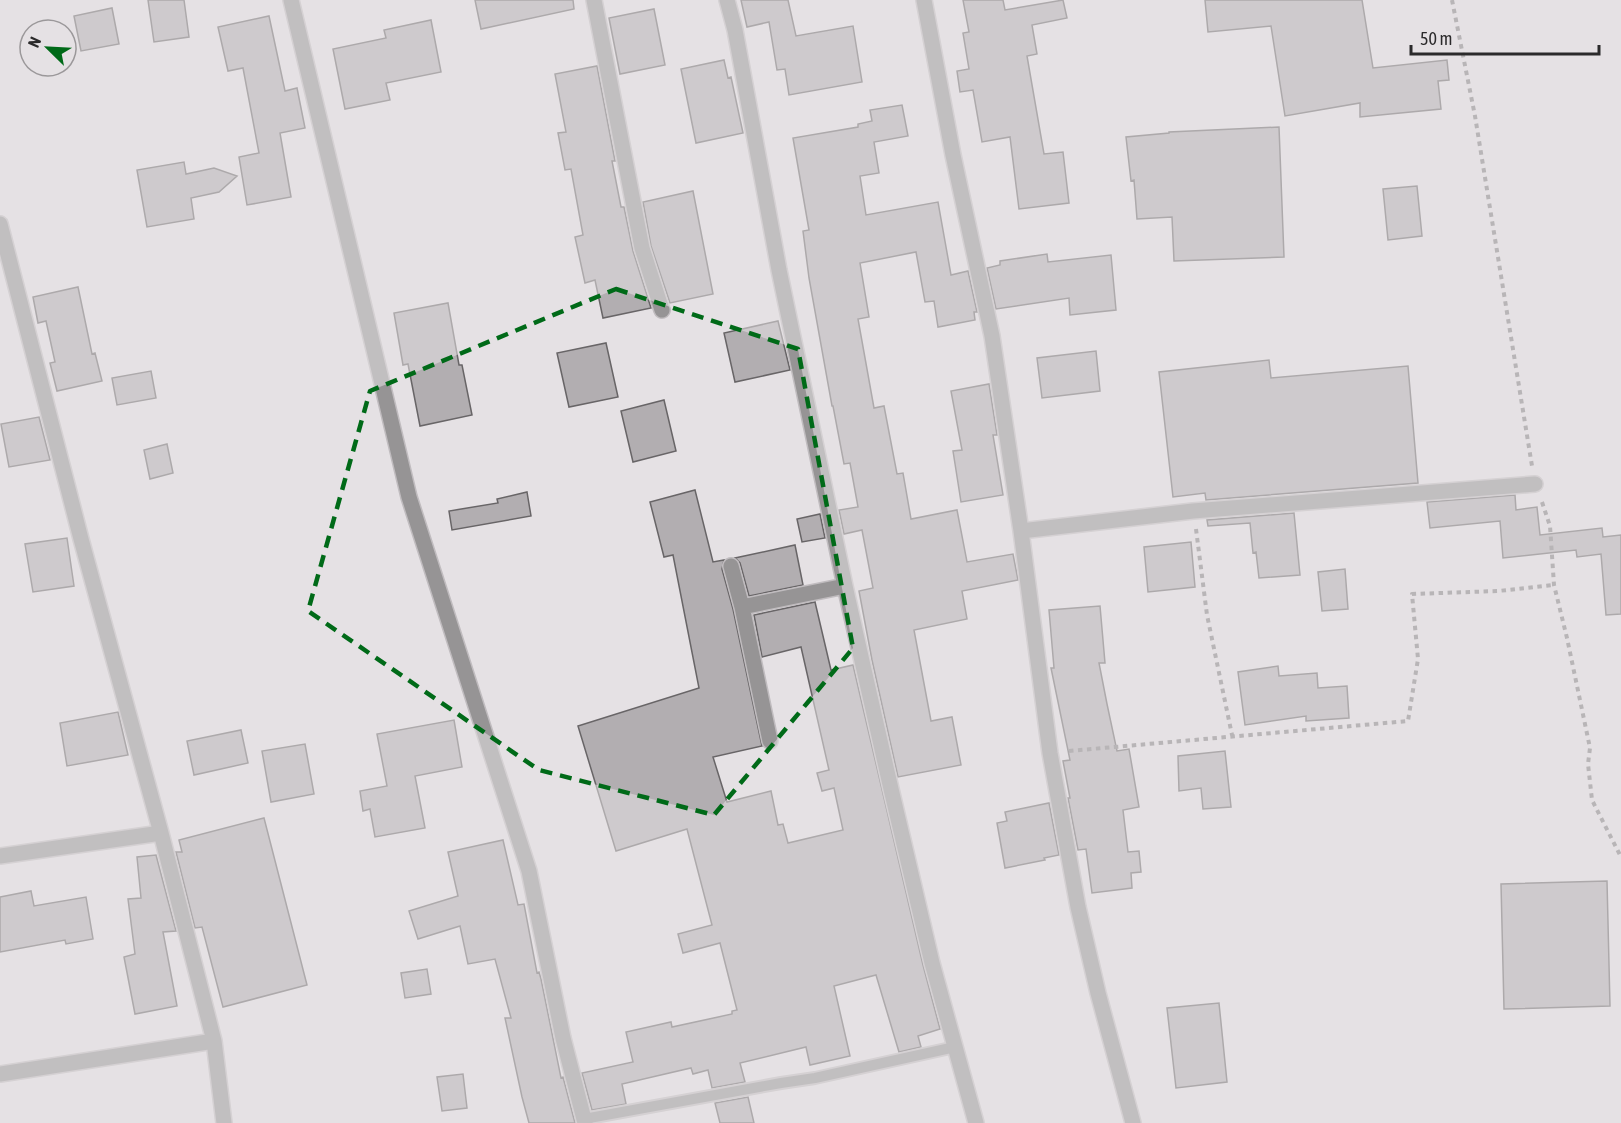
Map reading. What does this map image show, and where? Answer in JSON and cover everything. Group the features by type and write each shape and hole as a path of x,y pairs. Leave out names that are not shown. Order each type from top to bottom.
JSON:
{"street":[{"path":"291,0 410,497 529,871 563,1038 585,1121"},
{"path":"594,0 642,248 662,310"},
{"path":"727,0 735,30 779,270 845,586 929,951 976,1123"},
{"path":"924,0 953,155 992,336 1021,531 1050,753 1078,907 1095,982 1134,1123"},
{"path":"0,224 214,1041 224,1123"},
{"path":"1021,531 1193,511 1535,484"},
{"path":"731,566 771,741"},
{"path":"742,607 845,586"},
{"path":"0,856 161,832"},
{"path":"0,1074 214,1041"}],"lane":[{"path":"585,1121 815,1078 955,1047"}],"path":[{"path":"1452,0 1474,116 1535,484 1550,526 1554,585 1568,638 1590,748 1588,764 1592,800 1621,857"},
{"path":"1193,511 1207,615 1232,735"},
{"path":"1050,753 1408,721 1418,659 1412,594 1498,591 1554,585"}],"highlighted area":[{"path":"616,289 798,349 853,648 714,815 539,770 308,611 370,391"}],"building":[{"path":"148,0 184,0 189,37 154,42"},
{"path":"475,0 573,0 574,9 481,29"},
{"path":"741,0 788,0 796,36 853,26 862,82 789,95 785,69 777,70 769,22 747,27"},
{"path":"963,0 1003,0 1005,10 1063,0 1067,18 1032,25 1037,54 1027,56 1044,154 1063,152 1069,203 1019,209 1010,137 982,142 973,90 960,92 957,71 969,69 963,33 969,32"},
{"path":"1205,0 1362,0 1373,68 1447,60 1449,80 1438,81 1441,109 1360,117 1360,103 1285,116 1271,26 1208,32"},
{"path":"112,8 119,44 81,51 78,18 74,16"},
{"path":"654,9 665,65 620,74 609,18"},
{"path":"269,16 285,91 297,88 305,128 280,133 291,197 247,205 239,157 259,153 243,68 228,71 218,27"},
{"path":"431,20 441,72 386,83 390,100 345,109 333,49 386,38 384,30"},
{"path":"724,60 728,78 731,77 743,133 696,143 681,69"},
{"path":"597,66 615,161 612,161 621,207 624,207 633,251 651,308 603,318 595,280 585,283 575,237 583,235 571,169 565,170 558,133 566,132 555,74"},
{"path":"902,105 908,136 874,142 879,173 860,176 866,215 938,202 951,275 968,271 977,312 974,312 975,320 938,327 934,301 925,302 916,252 860,263 869,317 858,319 874,408 884,406 897,474 903,473 911,519 957,510 967,562 1013,554 1018,580 962,591 967,619 914,630 931,721 952,717 961,765 898,777 859,591 873,588 862,530 844,534 839,510 858,507 850,463 844,464 809,278 803,231 809,230 793,138 858,127 858,124 872,121 870,110"},
{"path":"1279,127 1284,257 1174,261 1172,217 1137,219 1134,180 1131,181 1126,137 1169,132"},
{"path":"184,162 186,174 214,168 237,176 219,192 191,198 194,219 147,227 137,170"},
{"path":"1417,186 1422,236 1388,240 1383,189"},
{"path":"693,191 713,294 670,303 651,246 643,202"},
{"path":"1047,254 1048,262 1111,255 1116,310 1070,315 1069,298 996,309 987,268 1000,265 1000,261"},
{"path":"78,287 92,354 95,353 102,381 57,391 50,363 55,362 46,321 38,323 33,297"},
{"path":"448,303 459,365 462,365 472,415 420,426 408,364 403,365 394,313"},
{"path":"778,321 790,370 735,382 724,333"},
{"path":"606,343 618,397 569,407 557,353"},
{"path":"1096,351 1100,391 1042,398 1037,358"},
{"path":"1269,360 1271,378 1408,366 1418,483 1206,500 1205,493 1173,497 1159,372"},
{"path":"151,371 156,398 117,405 112,378"},
{"path":"989,384 997,435 993,435 1003,495 961,502 953,451 962,450 951,391"},
{"path":"664,400 676,451 633,462 621,411"},
{"path":"39,417 50,460 9,467 1,424"},
{"path":"167,444 173,473 150,479 144,450"},
{"path":"695,490 713,562 724,560 722,569 733,609 762,746 713,757 727,802 771,791 778,825 783,824 788,843 843,830 834,788 822,791 817,773 829,770 801,647 762,657 754,615 815,602 831,670 853,665 940,1029 918,1036 921,1047 899,1052 876,975 834,986 850,1056 810,1065 806,1047 740,1063 745,1082 712,1088 708,1070 693,1074 691,1068 622,1084 626,1104 592,1110 582,1073 633,1062 626,1032 671,1022 672,1027 732,1014 732,1011 737,1010 720,943 683,953 678,934 712,925 687,829 616,851 578,726 699,688 673,555 664,557 650,502"},
{"path":"527,492 531,516 452,530 449,511 498,503 497,499"},
{"path":"1515,495 1516,510 1537,507 1540,535 1602,528 1603,537 1621,535 1621,614 1606,615 1601,554 1577,557 1576,550 1503,558 1500,521 1430,528 1427,502"},
{"path":"1294,513 1300,575 1259,578 1256,552 1253,553 1250,523 1208,526 1207,520"},
{"path":"820,514 825,538 802,542 797,519"},
{"path":"67,538 74,586 33,592 25,544"},
{"path":"1191,542 1195,587 1148,592 1144,547"},
{"path":"795,545 803,585 749,596 740,563 735,558"},
{"path":"1345,569 1348,609 1322,611 1318,572"},
{"path":"1100,606 1105,663 1099,663 1117,751 1129,749 1139,807 1123,810 1128,852 1139,851 1141,872 1131,873 1132,888 1092,893 1086,849 1078,850 1068,798 1070,798 1063,761 1070,760 1051,668 1054,668 1049,610"},
{"path":"1278,666 1279,676 1317,673 1318,688 1347,686 1349,718 1306,721 1306,716 1245,725 1238,672"},
{"path":"118,712 128,755 67,766 60,723"},
{"path":"454,720 462,767 415,776 425,828 375,837 370,809 363,811 360,791 387,786 377,734"},
{"path":"241,730 248,763 194,775 187,741"},
{"path":"305,744 314,794 271,802 262,751"},
{"path":"1225,751 1231,807 1203,809 1201,788 1179,791 1178,756"},
{"path":"1049,803 1059,855 1005,868 997,823 1007,821 1005,812"},
{"path":"264,818 307,985 223,1007 202,927 195,928 176,852 182,852 179,840"},
{"path":"503,840 518,905 524,904 561,1078 563,1077 575,1123 529,1123 505,1018 511,1018 495,959 468,964 460,926 418,939 409,911 458,896 448,852"},
{"path":"156,855 176,931 163,932 177,1006 135,1014 124,957 135,954 128,899 141,898 137,857"},
{"path":"1607,881 1610,1006 1504,1009 1501,884"},
{"path":"31,891 34,906 86,897 93,939 66,944 65,940 0,952 0,897"},
{"path":"427,969 431,994 405,998 401,973"},
{"path":"1219,1003 1227,1082 1176,1088 1167,1008"},
{"path":"463,1074 467,1108 442,1111 437,1077"},
{"path":"748,1097 754,1123 720,1123 715,1103"}]}
